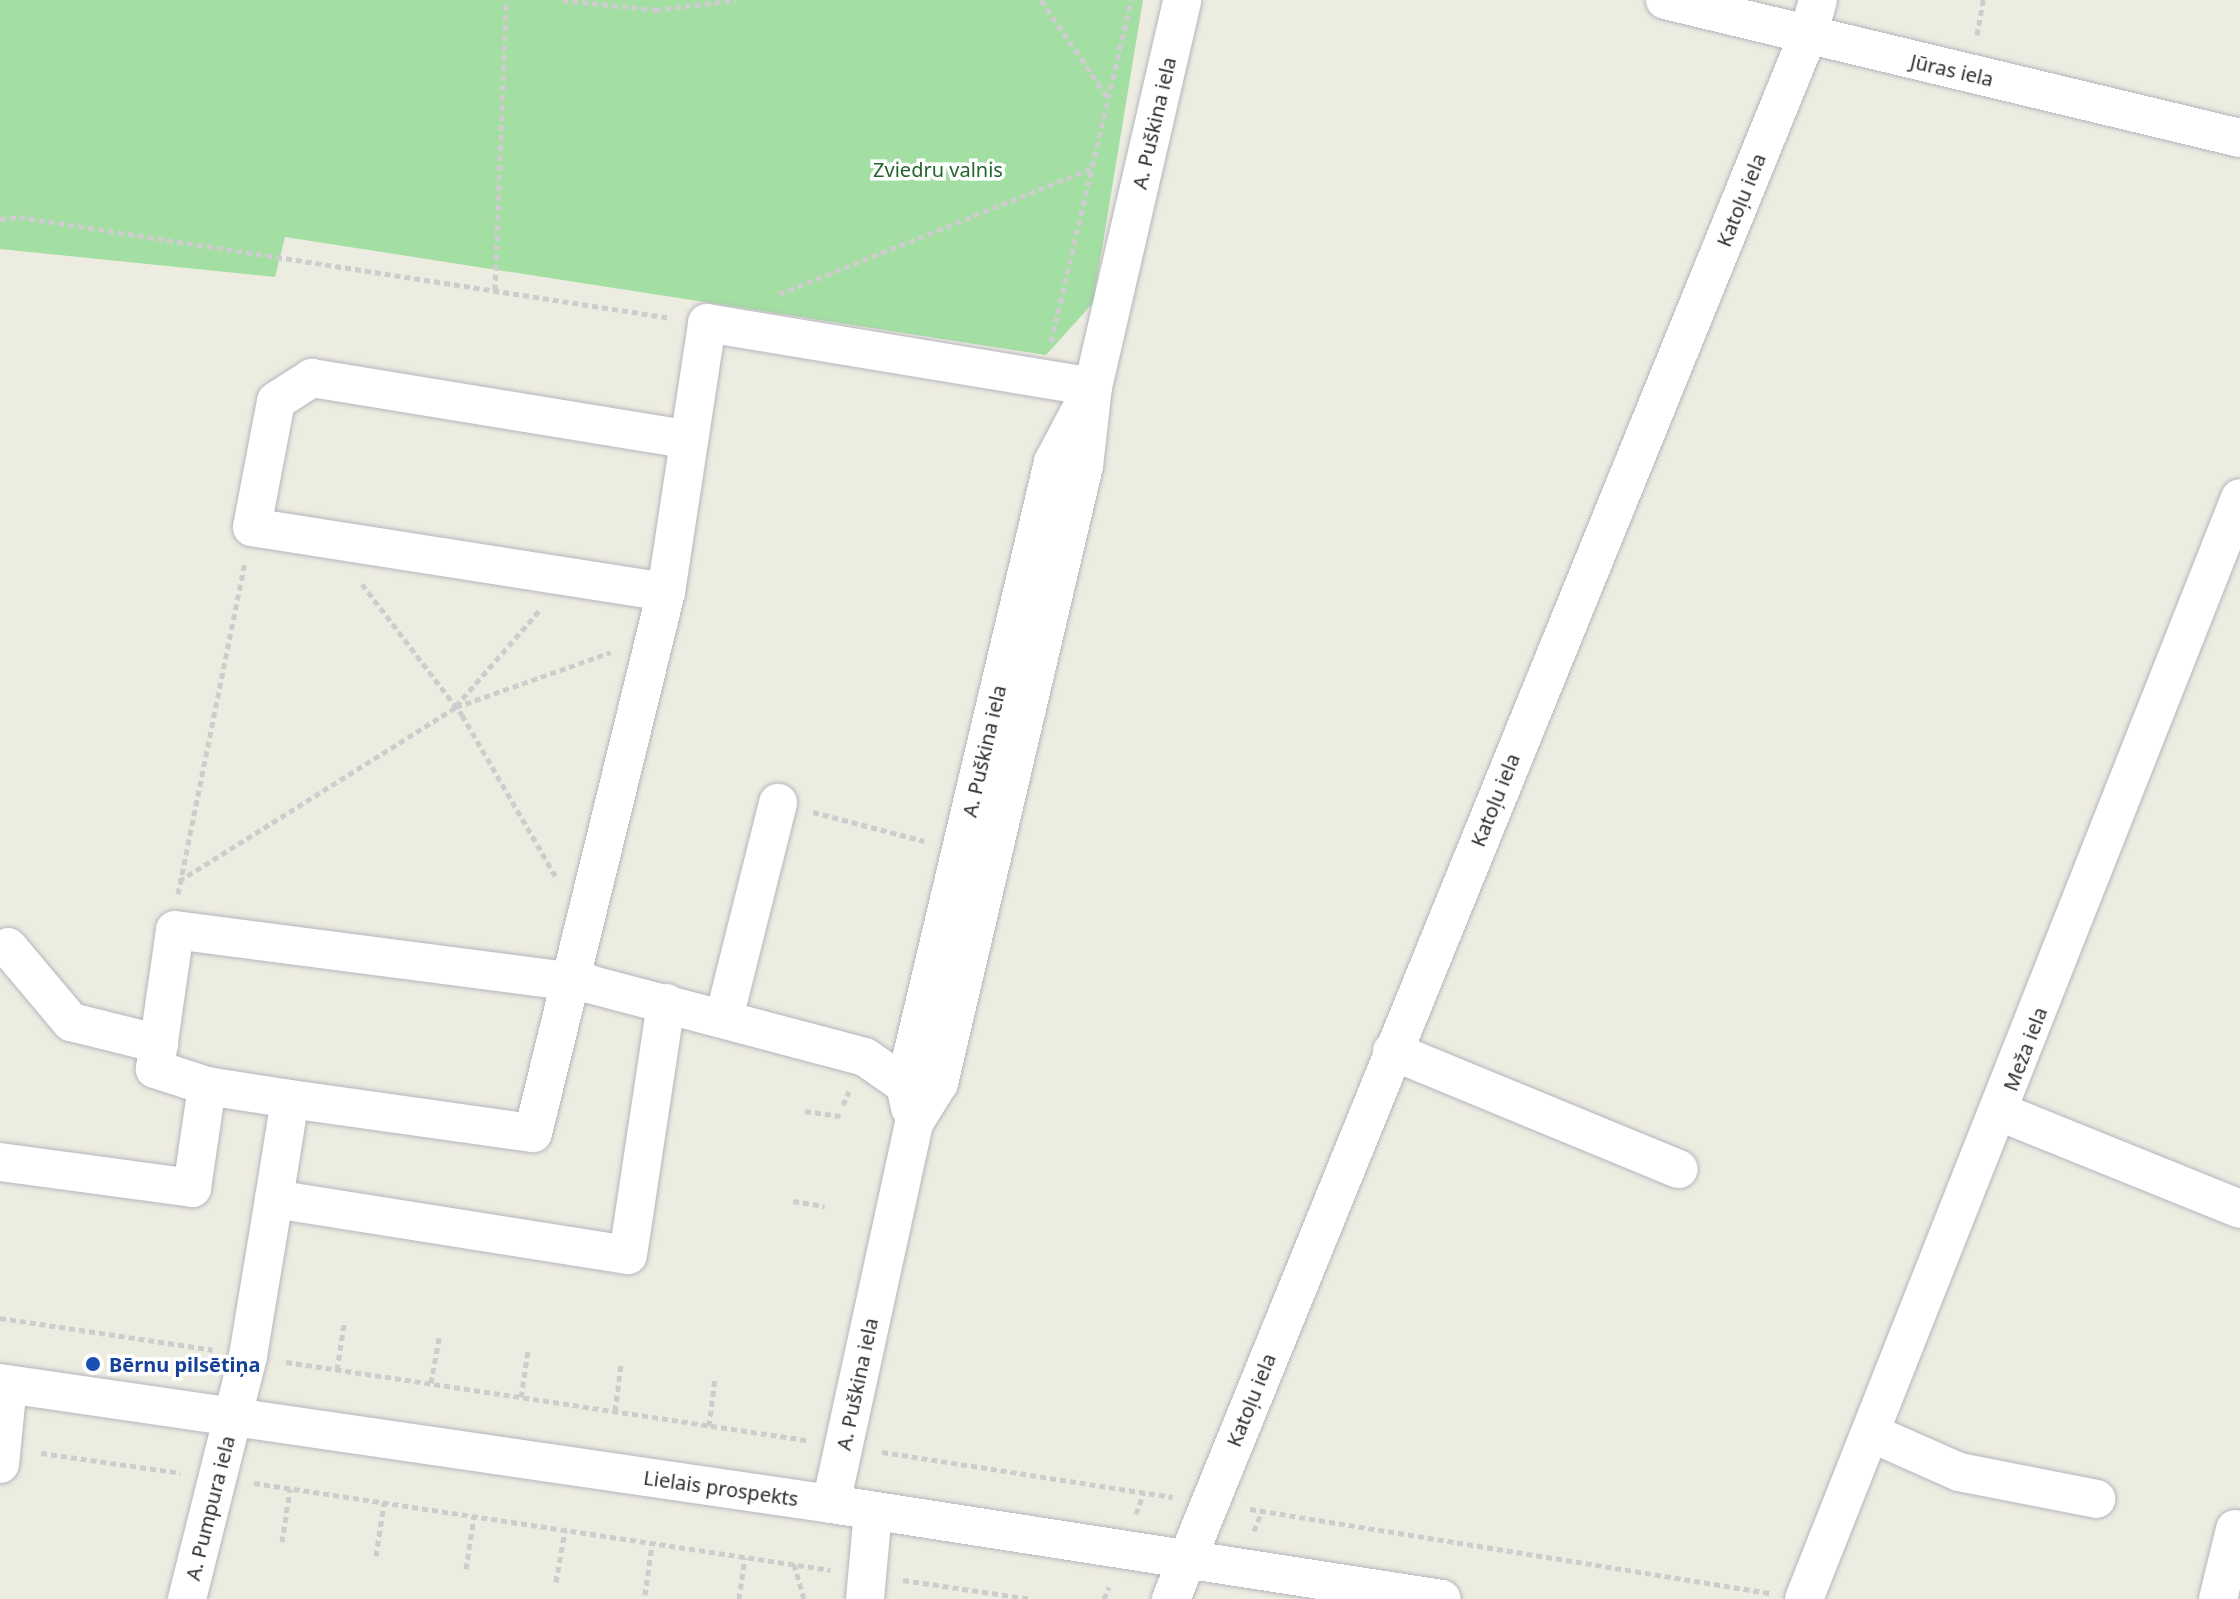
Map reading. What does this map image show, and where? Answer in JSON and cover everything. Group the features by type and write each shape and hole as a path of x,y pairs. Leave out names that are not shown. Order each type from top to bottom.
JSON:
{"street":[{"name":"A. Puškina iela","path":"831,1504 914,1123 939,1083 1084,466 1093,387 1182,0"},
{"name":"Jūras iela","path":"1665,0 1813,18 2240,138"},
{"name":"Katoļu iela","path":"1171,1599 1813,18"},
{"path":"905,1085 865,1057 792,1023 724,1018 571,980 175,930 155,1069 207,1086 533,1133 571,980 666,592 707,323 1093,387"},
{"path":"666,592 252,527 276,401 312,378 689,440"},
{"name":"A. Puškina iela","path":"914,1123 905,1085 1053,462 1093,387"},
{"name":"Meža iela","path":"1793,1597 1871,1433 2240,498"},
{"path":"724,1018 778,803"},
{"path":"8,947 71,1022 159,1044"},
{"path":"274,1199 628,1255 666,1003"},
{"path":"1392,1051 1679,1169"},
{"path":"0,1162 192,1188 207,1086"},
{"name":"A. Pumpura iela","path":"187,1599 248,1356 290,1099"},
{"path":"2000,1112 2240,1209"},
{"path":"1,1455 4,1383"},
{"name":"Lielais prospekts","path":"4,1383 831,1504 1442,1599"},
{"path":"1871,1433 1959,1472 2096,1499"},
{"path":"865,1599 873,1511"},
{"path":"2218,1599 2235,1529"}],"path":[{"path":"495,290 506,0"},
{"path":"562,0 655,10 736,0"},
{"path":"1041,0 1109,99"},
{"path":"1977,39 1983,0"},
{"path":"764,300 1093,167"},
{"path":"0,219 19,217 707,323"},
{"path":"252,527 179,881 456,707 655,636"},
{"path":"327,539 456,707 584,927"},
{"path":"456,707 568,577"},
{"path":"778,803 934,844"},
{"path":"805,1111 841,1116"},
{"path":"793,1201 825,1206"},
{"path":"0,1318 818,1442"},
{"path":"337,1370 344,1324"},
{"path":"431,1383 439,1338"},
{"path":"521,1397 528,1351"},
{"path":"615,1411 621,1364"},
{"path":"709,1426 715,1377"},
{"path":"872,1451 1183,1498"},
{"path":"1,1455 218,1478 835,1571"},
{"path":"282,1542 290,1489"},
{"path":"376,1556 384,1503"},
{"path":"1242,1507 1793,1597"},
{"path":"466,1569 474,1516"},
{"path":"556,1582 565,1530"},
{"path":"645,1595 652,1543"},
{"path":"739,1599 745,1557"},
{"path":"794,1564 804,1599"},
{"path":"900,1580 1031,1599"}],"green space":[{"name":"Zviedru valnis","path":"0,0 1143,0 1093,303 1046,355 285,237 275,277 0,249"}],"place":[{"name":"Bērnu pilsētiņa","path":"93,1364"}]}
